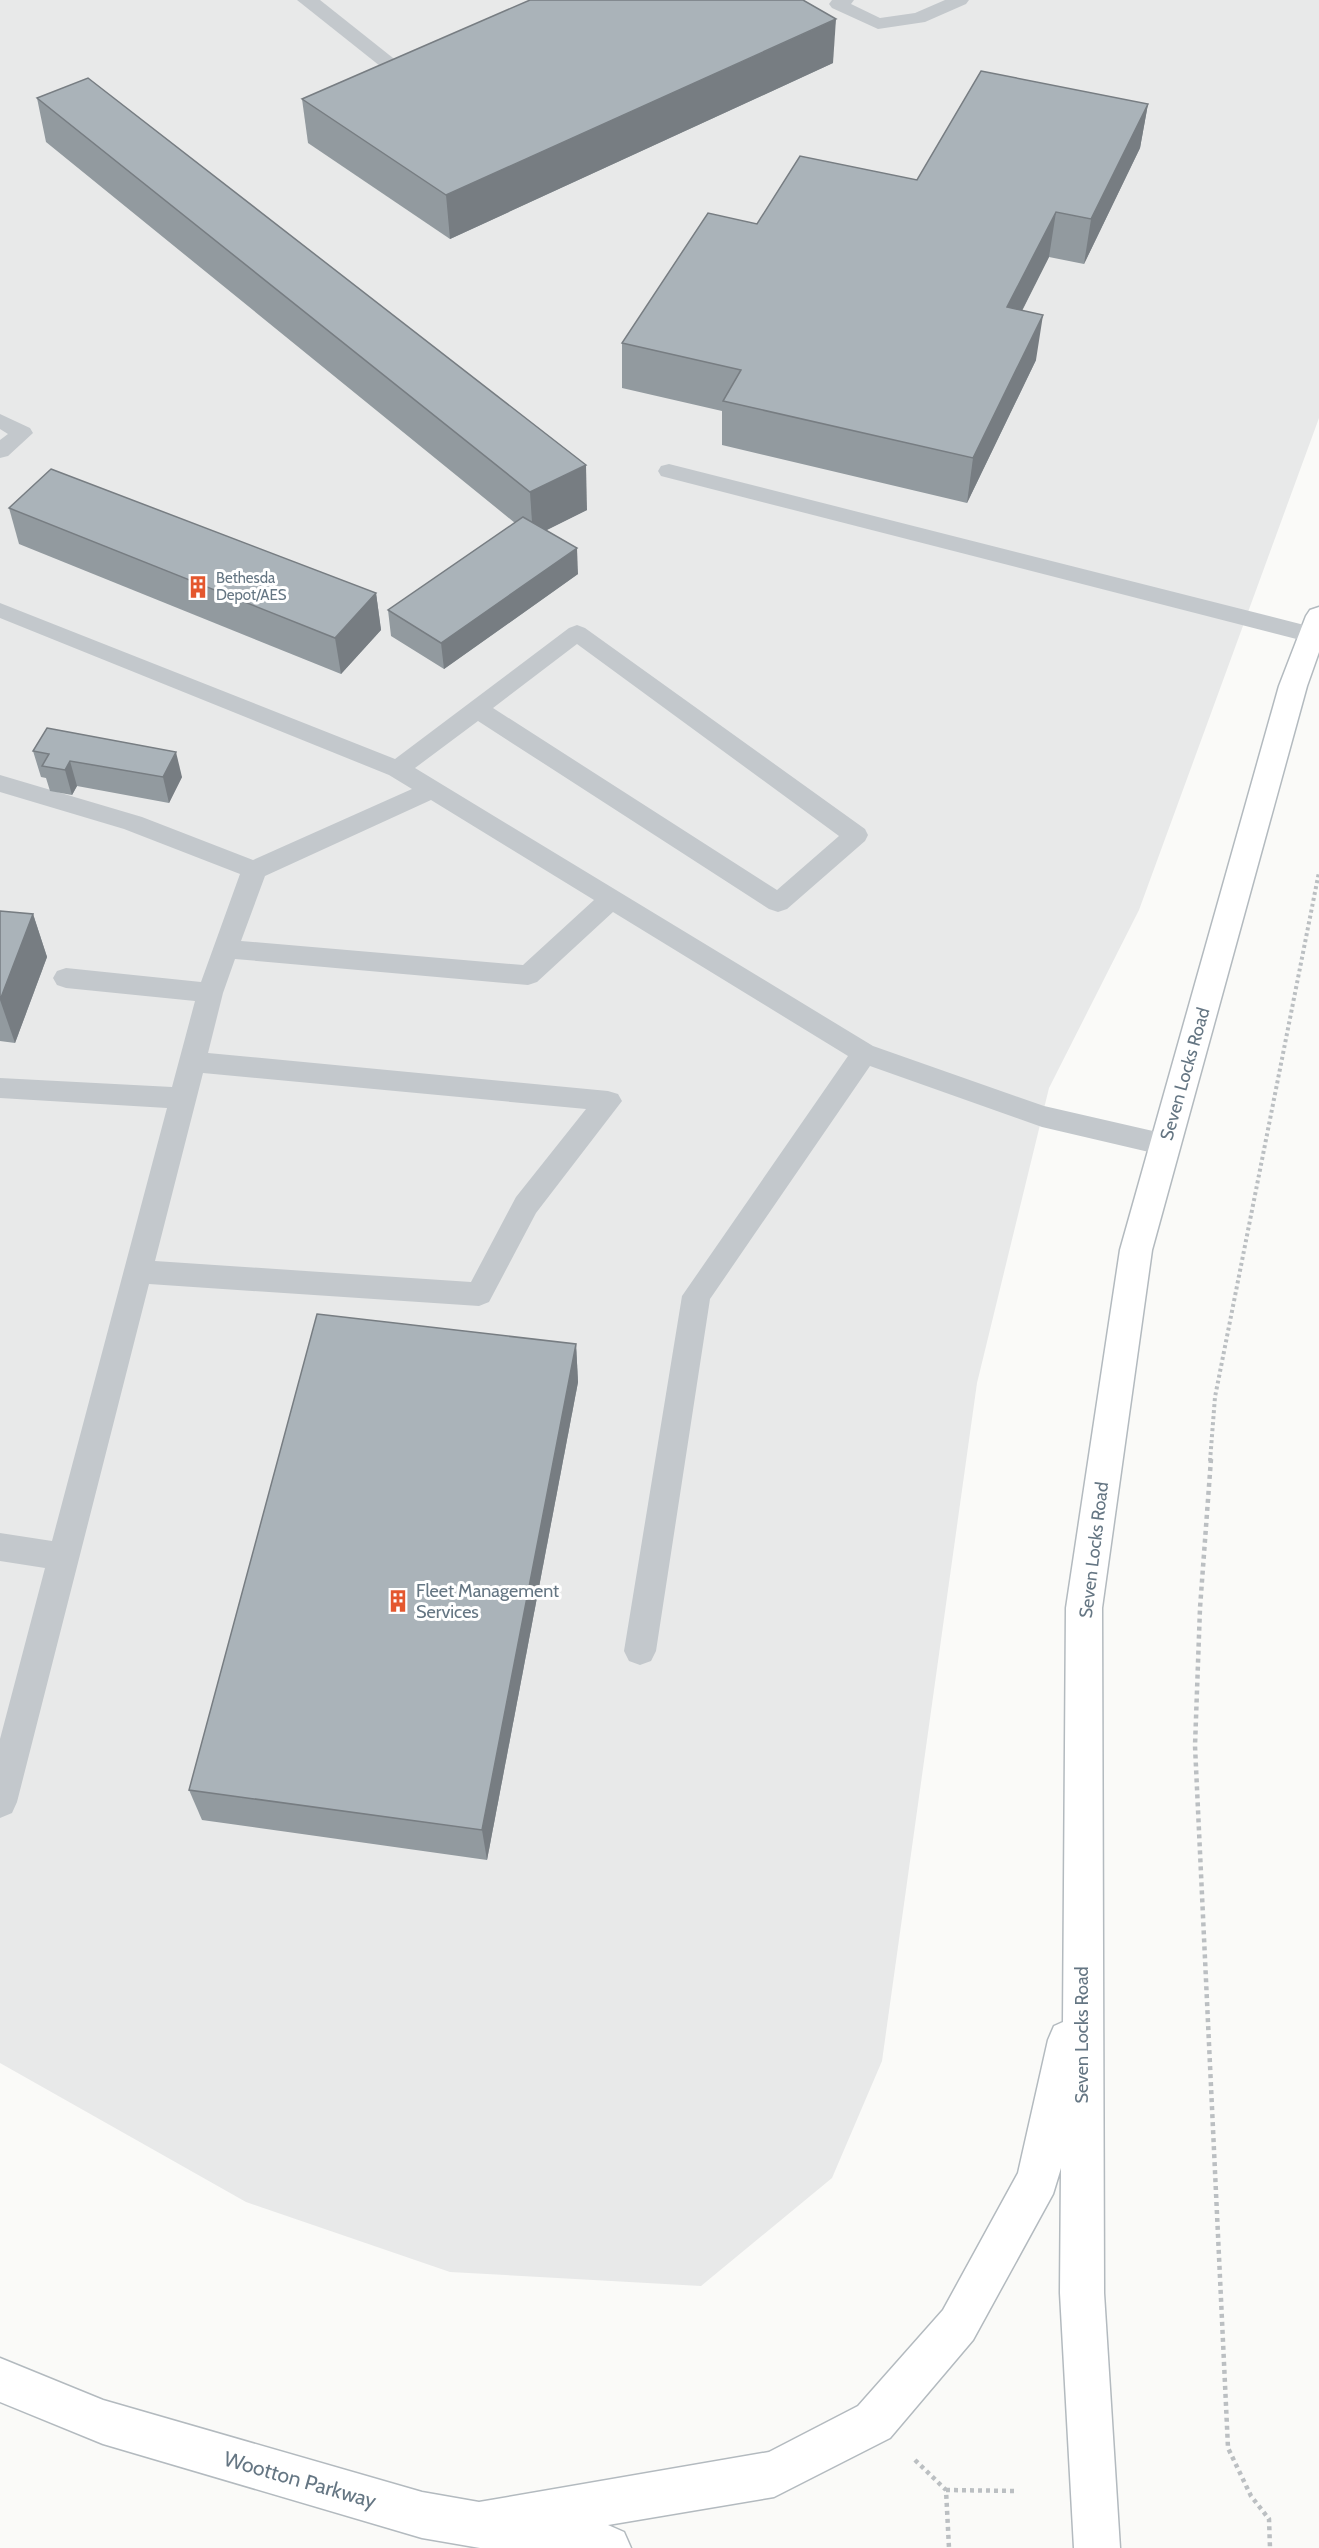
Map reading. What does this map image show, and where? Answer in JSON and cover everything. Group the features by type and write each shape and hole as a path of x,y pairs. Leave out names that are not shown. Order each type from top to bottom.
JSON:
{"main road":[{"name":"Seven Locks Road","path":"1096,2548 1082,2293 1084,1608 1136,1250 1293,686 1316,626"},
{"path":"482,2524 774,2474 874,2422 958,2325 1038,2179 1082,1977"},
{"name":"Wootton Parkway","path":"0,2380 103,2422 422,2515 608,2548"}],"street":[{"path":"307,0 439,104"}],"lane":[{"path":"817,12 842,2 878,24 919,18 960,0"},
{"path":"0,420 22,433 0,451"},
{"path":"669,471 1316,626"},
{"path":"0,610 398,769 864,1053 1042,1116 1166,1145"},
{"path":"398,769 577,633 856,835 778,903 477,709"},
{"path":"0,783 133,823 255,870 432,790"},
{"path":"0,1802 181,1098 210,993 255,870"},
{"path":"226,949 528,975 612,899"},
{"path":"66,978 210,993"},
{"path":"640,1652 696,1296 864,1053"},
{"path":"137,1272 479,1294 526,1205 608,1101 191,1062"},
{"path":"0,1088 181,1098"},
{"path":"0,1548 64,1557"}],"path":[{"path":"1270,2548 1269,2519 1251,2496 1228,2448 1195,1746 1200,1608 1215,1398 1319,872"},
{"path":"908,2453 946,2490 949,2548"},
{"path":"946,2490 1017,2491"}],"shaded area":[{"path":"0,0 1319,0 1319,418 1139,910 1049,1088 977,1383 882,2061 832,2178 701,2286 450,2272 246,2202 0,2063"}],"building":[{"path":"530,0 803,0 836,19 446,195 302,99"},
{"path":"981,71 1148,104 1091,219 1056,212 1007,307 1043,315 973,458 723,401 741,370 622,343 708,213 757,224 800,156 917,180"},
{"path":"88,78 586,465 530,492 37,98"},
{"path":"51,469 376,593 335,638 9,508"},
{"path":"523,517 577,548 441,643 388,610"},
{"path":"47,728 176,752 163,777 70,761 65,770 42,766 49,754 33,751"},
{"path":"0,911 33,914 0,1000"},
{"name":"Fleet Management Services","path":"317,1314 576,1344 482,1830 189,1790"}],"place":[{"name":"Bethesda Depot/AES","path":"198,587"},
{"name":"Fleet Management Services","path":"398,1601"}]}
